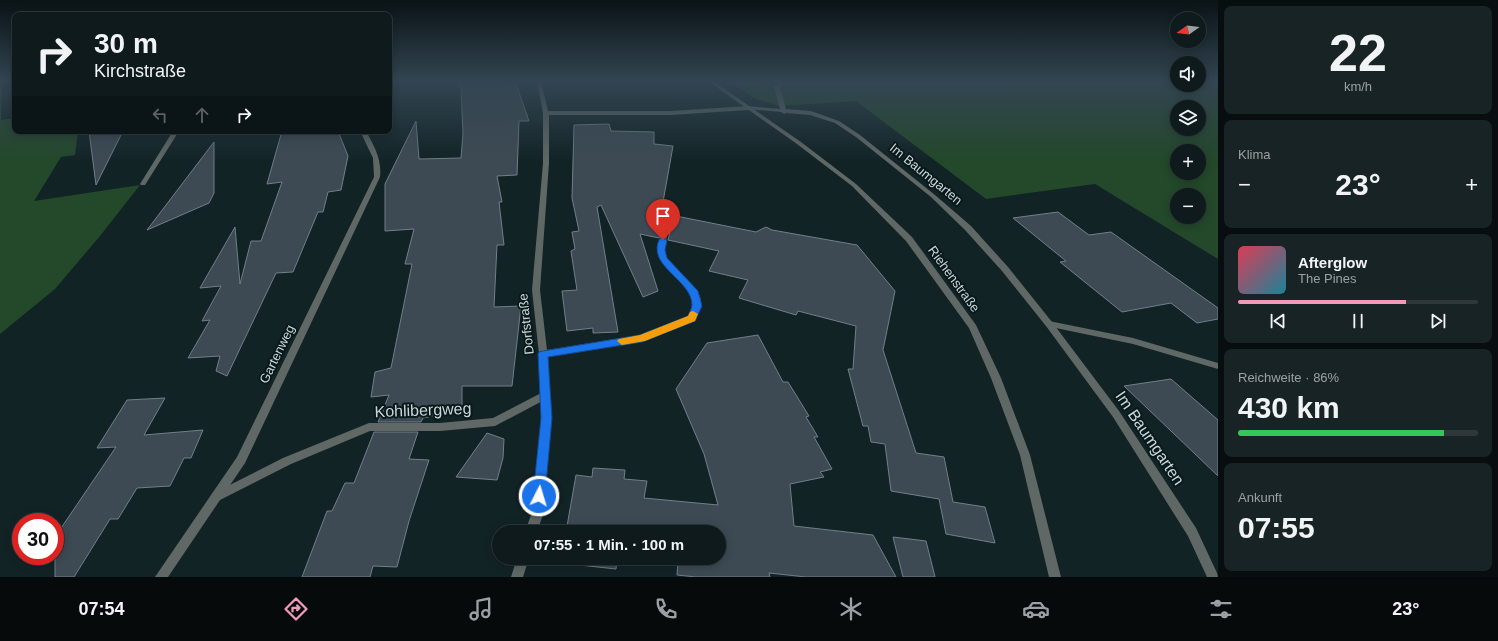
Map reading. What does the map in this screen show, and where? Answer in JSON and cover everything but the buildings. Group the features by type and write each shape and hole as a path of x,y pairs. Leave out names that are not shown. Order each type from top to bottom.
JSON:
{"street":[{"name":"Dorfstraße","path":"533,525 538,512 546,418 543,354 536,290 546,163 545,108"},
{"path":"546,113 671,113 748,108"},
{"name":"Im Baumgarten","path":"748,108 811,113 837,122 858,136 933,196 968,228 1006,269 1116,414 1192,532 1213,577"},
{"name":"Riehenstraße","path":"748,108 799,143 854,185 908,239 940,280 973,327 996,378 1025,455 1055,577"},
{"path":"783,108 784,112"},
{"path":"142,184 174,134"},
{"name":"Gartenweg","path":"161,577 241,460 377,177 379,168 376,155 365,134"},
{"path":"543,354 642,338 691,318 697,306 695,293 669,266 663,258 661,250 668,227 668,220"},
{"path":"1049,324 1133,341 1218,366"},
{"name":"Kohlibergweg","path":"215,497 287,461 369,427 440,427 495,422 545,395"},
{"path":"517,577 521,565"}],"green space":[{"path":"0,108 1,108 1,120 12,118 12,134 78,134 75,155 61,157 34,201 140,185 100,236 55,289 0,334"},
{"path":"865,108 1170,108 1170,136 1206,136 1206,108 1218,108 1218,259 1095,184 986,199"}],"slow traffic":[{"path":"622,341 642,338 691,318 693,314"}],"route":[{"path":"539,496 546,418 543,354 642,338 691,318 697,306 695,293 663,258 661,250 663,240"}]}
